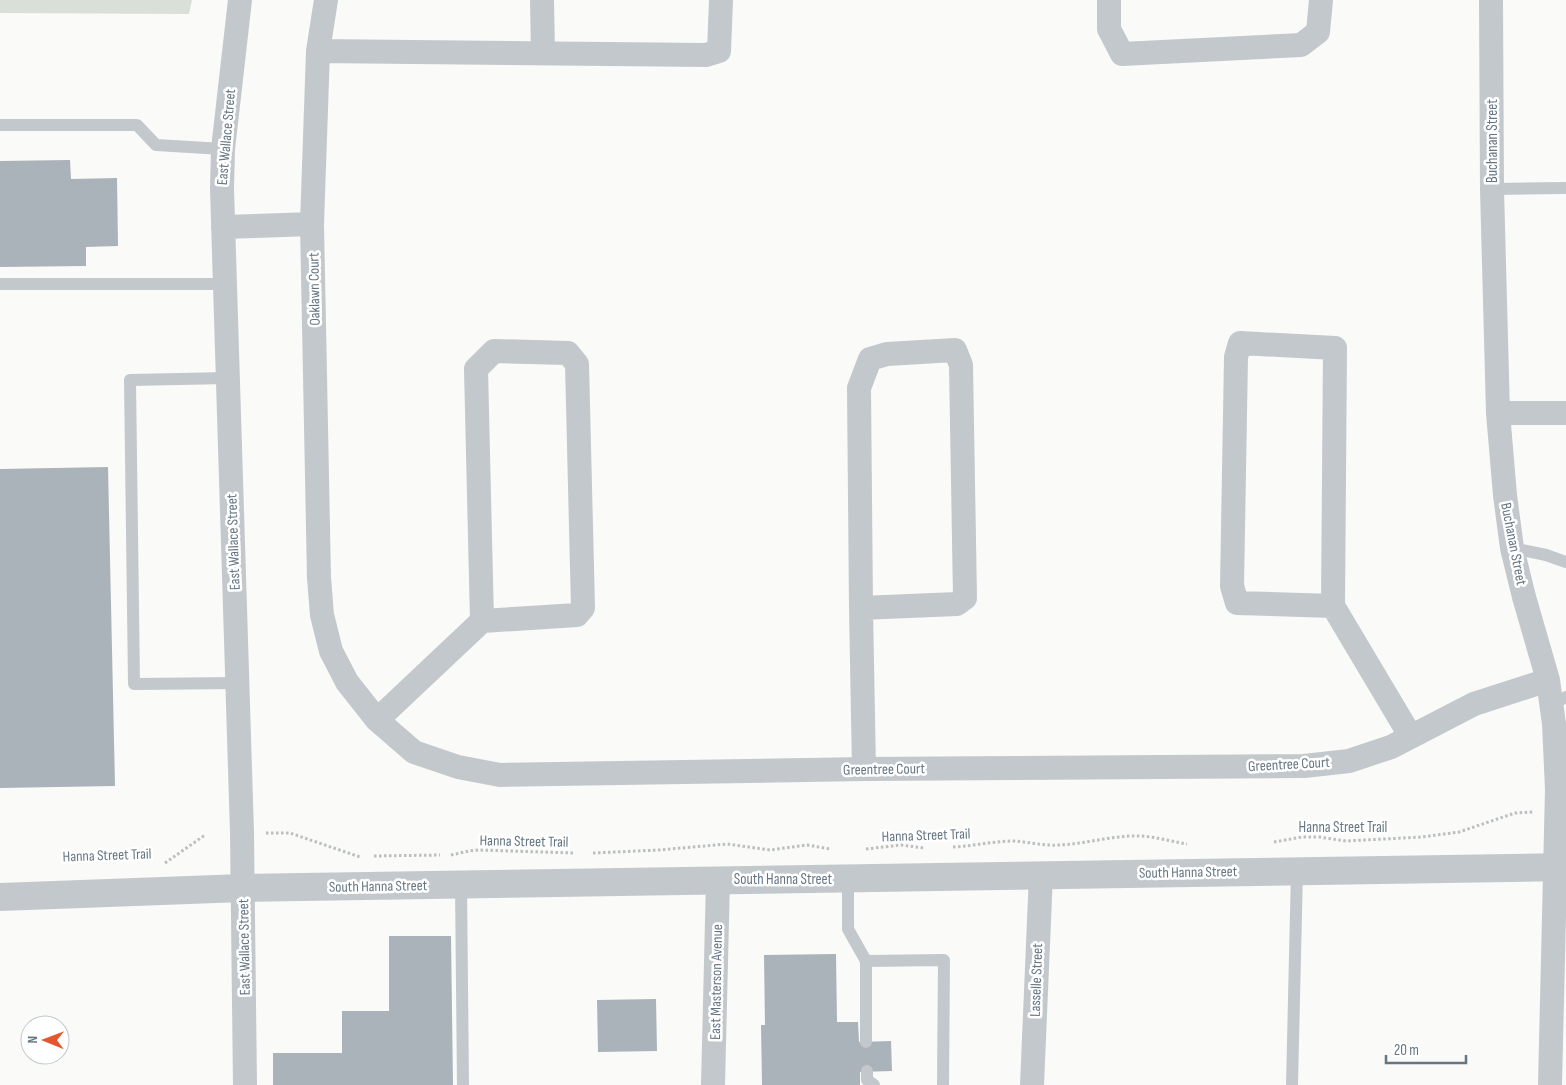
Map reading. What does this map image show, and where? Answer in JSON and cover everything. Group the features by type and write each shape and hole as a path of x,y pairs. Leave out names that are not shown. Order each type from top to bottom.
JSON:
{"street":[{"name":"East Wallace Street","path":"240,0 224,149 222,189 243,888 245,1085"},
{"name":"Oaklawn Court","path":"319,578 312,224 318,51 326,0"},
{"path":"542,0 543,53"},
{"path":"318,51 706,55 720,51 721,0"},
{"path":"1109,0 1109,29 1122,54 1301,45 1318,32 1321,0"},
{"name":"Buchanan Street","path":"1491,0 1492,189 1498,413 1504,495 1512,548 1524,597 1548,680 1559,700 1556,752 1556,812 1560,867 1550,1085"},
{"path":"223,227 312,224"},
{"path":"1333,606 1237,603 1232,586 1236,357 1240,343 1335,348 1333,606 1411,737"},
{"path":"860,608 957,604 965,598 961,365 955,350 887,354 870,359 860,388 860,608 864,769"},
{"path":"377,720 482,621 577,616 583,608 577,364 568,353 494,351 476,369 482,621"},
{"path":"1498,413 1566,413"},
{"name":"Greentree Court","path":"319,578 322,615 331,651 347,682 377,720 414,752 458,767 500,775 864,769 1304,766 1349,761 1391,747 1474,704 1548,680"},
{"name":"South Hanna Street","path":"0,897 243,888 1560,867"},
{"name":"Lasselle Street","path":"1032,1085 1040,874"},
{"name":"East Masterson Avenue","path":"713,1085 718,880"}],"lane":[{"path":"0,125 137,125 156,145 224,149"},
{"path":"1492,189 1566,188"},
{"path":"0,284 225,284"},
{"path":"228,378 130,380 134,684 237,683"},
{"path":"1512,548 1546,555 1566,562"},
{"path":"1292,1085 1297,870"},
{"path":"848,878 848,929 866,961 866,1042"},
{"path":"461,884 463,1085"},
{"path":"866,961 944,960 943,1085"},
{"path":"867,1071 867,1080 874,1085"}],"path":[{"name":"Hanna Street Trail","path":"1266,842 1302,837 1319,837 1346,841 1422,837 1459,832 1515,813 1556,812"},
{"name":"Hanna Street Trail","path":"265,833 290,833 359,857 455,855 480,850 580,853"},
{"name":"Hanna Street Trail","path":"163,865 205,835"},
{"name":"Hanna Street Trail","path":"945,848 998,841 1015,841 1053,846 1132,836 1196,844"},
{"name":"Hanna Street Trail","path":"590,853 659,850 727,844 762,849 807,845 831,849"},
{"name":"Hanna Street Trail","path":"858,849 901,845 926,848"}],"shaded area":[{"path":"0,0 192,0 189,14 0,13"}],"building":[{"path":"70,160 71,179 117,178 118,246 86,247 86,266 0,267 0,161"},
{"path":"108,467 115,786 0,788 0,469"},
{"path":"389,936 451,936 453,1085 273,1085 273,1053 342,1053 342,1011 389,1011"},
{"path":"836,954 837,1022 858,1022 859,1042 891,1041 892,1071 860,1072 860,1085 762,1085 761,1025 765,1025 764,955"},
{"path":"656,999 657,1051 598,1052 597,1000"}]}
